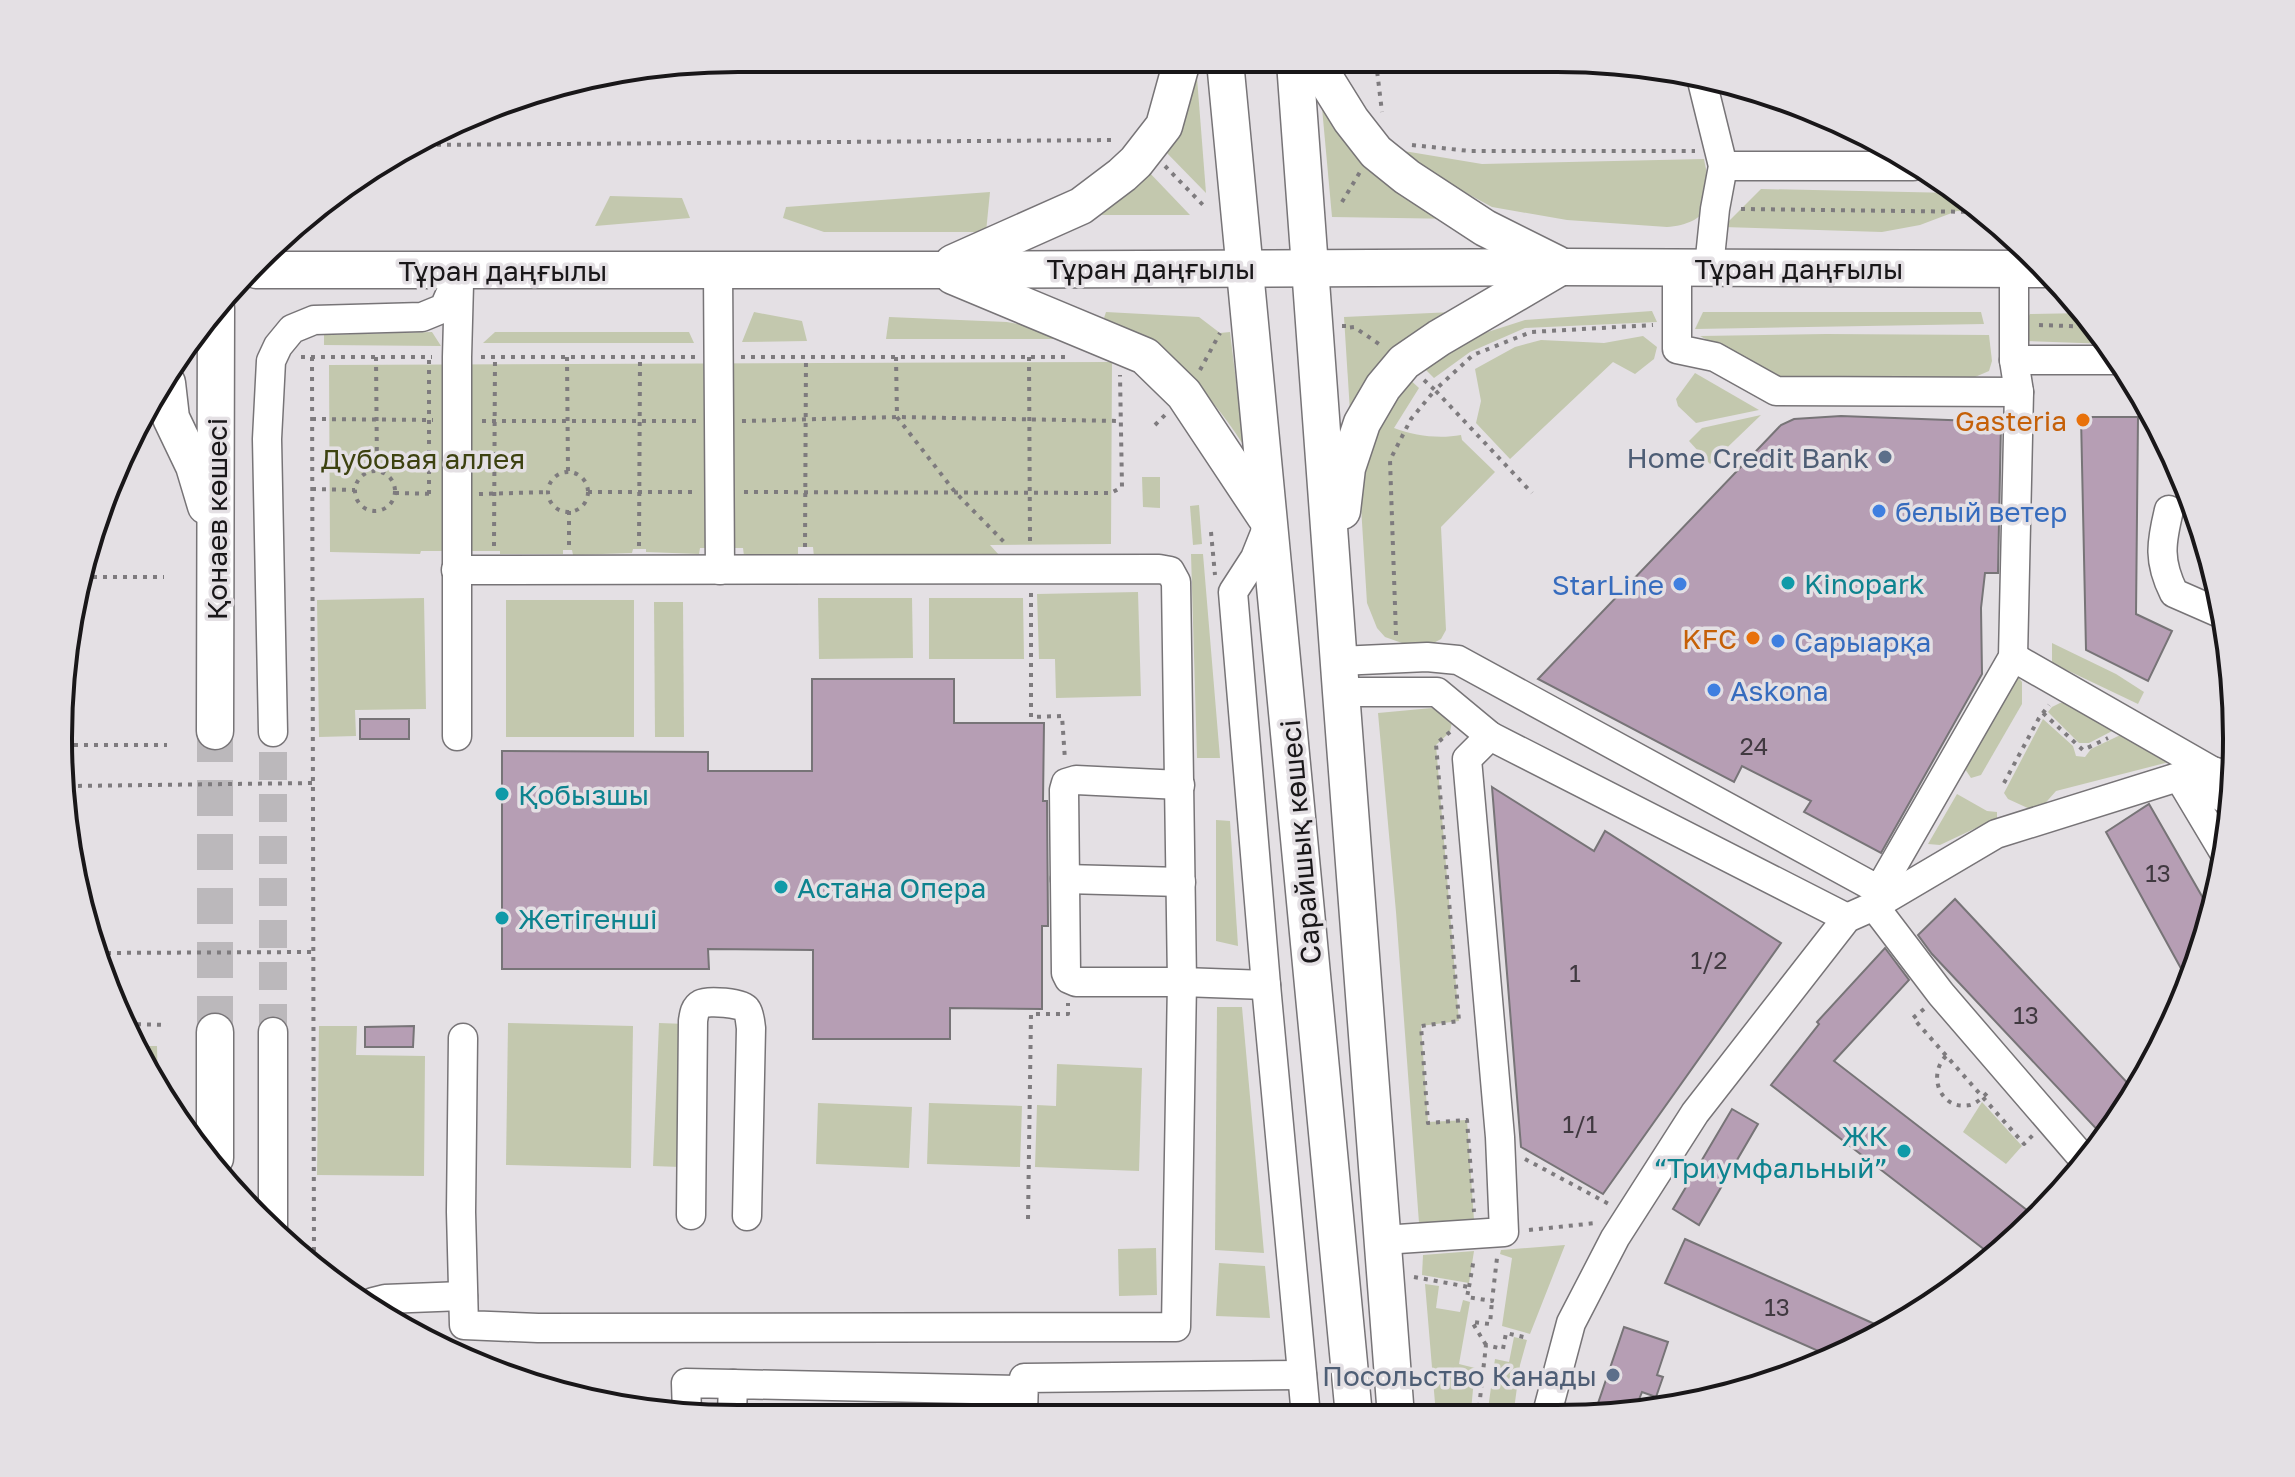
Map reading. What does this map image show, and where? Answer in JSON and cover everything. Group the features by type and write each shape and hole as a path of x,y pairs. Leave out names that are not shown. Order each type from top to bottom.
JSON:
{"main road":[{"path":"937,270 1081,206 1122,175 1164,126 1179,72"},
{"name":"Сарайшық көшесі","path":"1226,72 1353,1405"},
{"name":"Сарайшық көшесі","path":"1296,72 1395,1405"},
{"path":"1321,72 1351,120 1376,152 1407,177 1485,228 1562,267"},
{"name":"Тұран даңғылы","path":"264,270 1244,267 2029,269"},
{"path":"1334,583 1347,468 1362,423 1383,387 1404,362 1439,338 1562,267"},
{"path":"937,270 1145,356 1184,394 1269,522"},
{"name":"Қонаев көшесі","path":"215,731 216,325"},
{"path":"168,393 171,418 194,466 216,536"},
{"path":"215,1032 215,1150"}],"street":[{"path":"1704,89 1721,159 1715,209 1693,267 1677,349 1715,357 1776,391 2019,392"},
{"path":"1721,159 1897,165"},
{"path":"1340,677 1427,657 1458,660 1879,890 2013,657 2019,392 2014,360 2029,269"},
{"path":"718,270 720,570"},
{"path":"457,736 457,357 460,271"},
{"path":"273,732 267,439 271,361 292,329 314,320 422,317 444,308 460,271"},
{"path":"2014,360 2105,360"},
{"path":"2169,510 2162,537 2164,572 2174,593 2210,609"},
{"path":"1269,522 1255,558 1233,592 1305,1405"},
{"path":"456,570 1170,571 1176,582 1182,982 1176,1327 538,1328 464,1325 461,1212 463,1038"},
{"path":"2013,657 2222,774"},
{"path":"1340,677 1437,692 1490,736 1847,918"},
{"path":"1383,1240 1504,1232 1500,1137 1467,759 1490,736"},
{"path":"1549,1405 1571,1323 1615,1238 1695,1113 1847,918 1874,906 1996,834 2182,776 2222,774"},
{"path":"2182,776 2220,797"},
{"path":"2182,776 2215,836"},
{"path":"1180,785 1076,780 1066,783 1066,973 1069,979 1076,982 1266,985"},
{"path":"1065,879 1181,882"},
{"path":"1874,906 1941,994 2078,1153"},
{"path":"691,1215 693,1021 699,1004 705,1002 740,1004 750,1017 747,1216"},
{"path":"273,1032 273,1216"},
{"path":"380,1300 463,1296"},
{"path":"687,1403 686,1383 1023,1403 1024,1378 1302,1375"},
{"path":"732,1405 733,1384"}],"path":[{"path":"1377,72 1383,119"},
{"path":"436,145 1118,140"},
{"path":"1400,143 1470,151 1721,159"},
{"path":"1164,164 1204,206"},
{"path":"1342,202 1364,165"},
{"path":"1715,209 1964,212"},
{"path":"1396,637 1390,460 1411,419 1435,390 1473,355 1531,332 1655,325"},
{"path":"2038,325 2080,326"},
{"path":"1344,328 1354,327 1384,348"},
{"path":"1193,382 1220,333"},
{"path":"312,357 314,1252"},
{"path":"376,357 377,471"},
{"path":"429,357 429,494"},
{"path":"494,570 495,357"},
{"path":"567,357 568,472"},
{"path":"639,570 640,357"},
{"path":"806,357 806,570"},
{"path":"896,357 897,417 955,492 1031,569"},
{"path":"1029,357 1031,717 1062,716 1066,783"},
{"path":"1424,381 1532,493"},
{"path":"588,492 1111,493 1122,487 1120,421"},
{"path":"377,471 384,473 394,485 395,493 388,506 381,510 366,509 356,497 355,490 362,476 377,471"},
{"path":"568,472 582,478 588,492 582,506 569,511 555,506 549,492 554,478 568,472"},
{"path":"312,489 355,490"},
{"path":"569,511 569,570"},
{"path":"92,577 164,577"},
{"path":"2004,783 2043,713 2057,700"},
{"path":"2043,713 2083,750 2116,734"},
{"path":"1452,722 1450,732 1436,744 1459,1021 1421,1026 1428,1123 1467,1120 1474,1220"},
{"path":"72,745 167,745"},
{"path":"73,786 313,783"},
{"path":"107,953 313,952"},
{"path":"1028,1219 1031,1014 1068,1014 1069,979"},
{"path":"1941,994 1913,1018 2024,1144 2035,1133"},
{"path":"137,1024 167,1025"},
{"path":"1946,1056 1940,1062 1936,1084 1940,1094 1948,1101 1971,1105 1994,1086"},
{"path":"1525,1172 1524,1158 1610,1205"},
{"path":"1529,1224 1525,1231 1602,1222"},
{"path":"1479,1405 1486,1345 1472,1322 1490,1324 1498,1246"},
{"path":"1476,1248 1467,1297 1492,1301"},
{"path":"1412,1277 1469,1287"},
{"path":"1486,1345 1503,1349 1506,1333 1528,1338"}],"green space":[{"path":"1193,72 1197,72 1206,193 1164,150"},
{"path":"1320,86 1460,219 1332,217"},
{"path":"1398,150 1482,164 1704,159 1710,197 1700,216 1674,226 1567,220 1492,207 1396,155"},
{"path":"1146,169 1190,215 1089,215"},
{"path":"1761,189 1939,193 1964,211 1920,225 1882,232 1723,227"},
{"path":"990,192 986,232 824,232 783,218 786,207"},
{"path":"610,196 682,198 690,218 595,226"},
{"path":"1475,311 1351,428 1344,317"},
{"path":"1652,311 1657,322 1525,328 1470,352 1434,378 1422,366 1466,339 1525,320"},
{"path":"754,312 802,321 807,341 742,342"},
{"path":"1106,312 1199,317 1220,333 1230,332 1244,446 1216,407 1181,368 1152,344 1104,318"},
{"path":"1703,312 1981,312 1984,324 1695,329"},
{"path":"2069,313 2093,343 2024,341 2024,325 2030,314"},
{"path":"889,317 1007,322 1051,330 1059,339 886,339"},
{"path":"432,332 441,346 324,345 324,335"},
{"path":"495,332 689,332 694,343 483,343"},
{"path":"1989,335 1992,361 1989,371 1975,377 1877,382 1778,379 1700,336"},
{"path":"1643,336 1657,347 1654,359 1635,374 1613,362 1510,459 1476,423 1481,401 1475,369 1515,347 1541,340 1604,343"},
{"name":"Дубовая аллея","path":"1112,362 1111,544 990,545 999,555 814,557 813,547 798,547 798,556 744,556 743,548 700,548 699,554 646,552 646,549 633,549 632,553 573,555 572,550 563,550 563,554 500,554 500,551 421,551 420,554 330,552 329,365"},
{"path":"1695,373 1759,410 1696,423 1678,406 1676,399"},
{"path":"1408,378 1419,388 1394,428 1427,436 1461,435 1462,440 1495,472 1441,527 1446,630 1441,639 1419,647 1385,637 1377,628 1367,603 1360,490 1364,460 1379,422"},
{"path":"1761,415 1710,464 1689,441 1702,428"},
{"path":"1142,477 1160,477 1160,508 1143,507"},
{"path":"1199,505 1202,544 1193,545 1190,506"},
{"path":"1191,554 1203,554 1220,758 1197,758"},
{"path":"1138,592 1141,696 1056,698 1055,659 1039,659 1037,594"},
{"path":"424,598 426,709 355,710 356,736 319,737 317,600"},
{"path":"818,598 912,598 913,658 819,659"},
{"path":"929,598 1023,598 1024,659 929,659"},
{"path":"506,600 634,600 634,737 506,737"},
{"path":"654,602 683,602 684,737 655,737"},
{"path":"2052,643 2116,674 2144,692 2138,704 2052,663"},
{"path":"2017,676 2022,682 2022,704 1981,775 1971,778 1965,769 2012,679"},
{"path":"2060,703 2072,703 2118,728 2089,743 2079,743 2048,712"},
{"path":"1432,708 1452,722 1450,732 1436,745 1459,1021 1421,1026 1428,1122 1467,1120 1474,1220 1419,1223 1378,713"},
{"path":"2043,719 2073,746 2076,756 2085,757 2091,749 2133,729 2173,761 2056,791 2041,808 2032,810 2008,799 2004,793"},
{"path":"1957,794 1987,811 1997,812 1997,818 1940,845 1928,844"},
{"path":"1216,820 1230,821 1238,946 1216,941"},
{"path":"1217,1007 1242,1007 1264,1253 1215,1250"},
{"path":"508,1023 633,1026 631,1168 506,1165"},
{"path":"659,1023 686,1024 680,1167 653,1166"},
{"path":"319,1026 357,1026 356,1055 425,1056 424,1176 317,1175"},
{"path":"148,1046 157,1046 157,1065"},
{"path":"1057,1064 1142,1068 1139,1171 1035,1167 1037,1105 1056,1106"},
{"path":"1982,1102 2022,1146 2006,1164 1963,1132"},
{"path":"818,1103 912,1107 909,1168 816,1164"},
{"path":"929,1103 1022,1106 1020,1167 927,1164"},
{"path":"1565,1245 1530,1334 1502,1326 1512,1258 1500,1254 1501,1250"},
{"path":"1156,1248 1157,1295 1119,1296 1118,1249"},
{"path":"1474,1251 1469,1283 1422,1275 1423,1255"},
{"path":"1219,1263 1265,1266 1270,1318 1216,1316"},
{"path":"1425,1284 1439,1286 1436,1308 1460,1312 1463,1300 1470,1302 1459,1364 1475,1368 1472,1405 1435,1405"},
{"path":"1514,1337 1527,1340 1515,1405 1489,1405 1495,1359 1509,1362"}],"building":[{"name":"Сарыарқа","path":"1841,416 2001,422 1998,573 1985,573 1981,608 1982,674 1881,853 1804,812 1811,801 1742,766 1734,782 1538,679 1781,425 1794,419"},
{"path":"2081,417 2138,417 2136,614 2172,631 2148,681 2086,650"},
{"name":"Астана Опера","path":"812,679 954,679 954,723 1044,723 1043,801 1047,801 1048,926 1042,926 1042,1009 950,1008 950,1039 813,1039 813,950 708,949 709,969 502,969 502,751 708,752 708,771 812,771"},
{"path":"360,719 409,719 409,739 360,739"},
{"path":"1492,787 1594,851 1605,831 1781,943 1603,1194 1521,1147"},
{"path":"2149,804 2203,898 2182,969 2106,832"},
{"path":"1955,899 2127,1083 2096,1129 1932,954 1918,935"},
{"name":"ЖК “Триумфальный”","path":"1885,948 1909,980 1834,1061 2028,1210 1984,1249 1771,1085 1819,1024 1817,1022"},
{"path":"414,1026 413,1047 365,1047 365,1027"},
{"path":"1732,1109 1758,1124 1699,1225 1673,1209"},
{"name":"ЖК “Триумфальный”","path":"1685,1239 1875,1324 1818,1351 1665,1283"},
{"path":"1624,1327 1668,1342 1657,1375 1663,1377 1656,1397 1642,1392 1639,1399 1598,1404"}],"tunnel":[{"path":"215,731 215,1032"},
{"path":"273,732 273,1032"}],"place":[{"name":"Gasteria","path":"2083,420"},
{"name":"Home Credit Bank","path":"1885,457"},
{"name":"белый ветер","path":"1879,511"},
{"name":"Kinopark","path":"1788,583"},
{"name":"StarLine","path":"1680,584"},
{"name":"KFC","path":"1753,638"},
{"name":"Сарыарқа","path":"1778,641"},
{"name":"Askona","path":"1714,690"},
{"name":"Қобызшы","path":"502,794"},
{"name":"Астана Опера","path":"781,887"},
{"name":"Жетігенші","path":"502,918"},
{"name":"ЖК “Триумфальный”","path":"1904,1151"},
{"name":"Посольство Канады","path":"1613,1375"}]}
